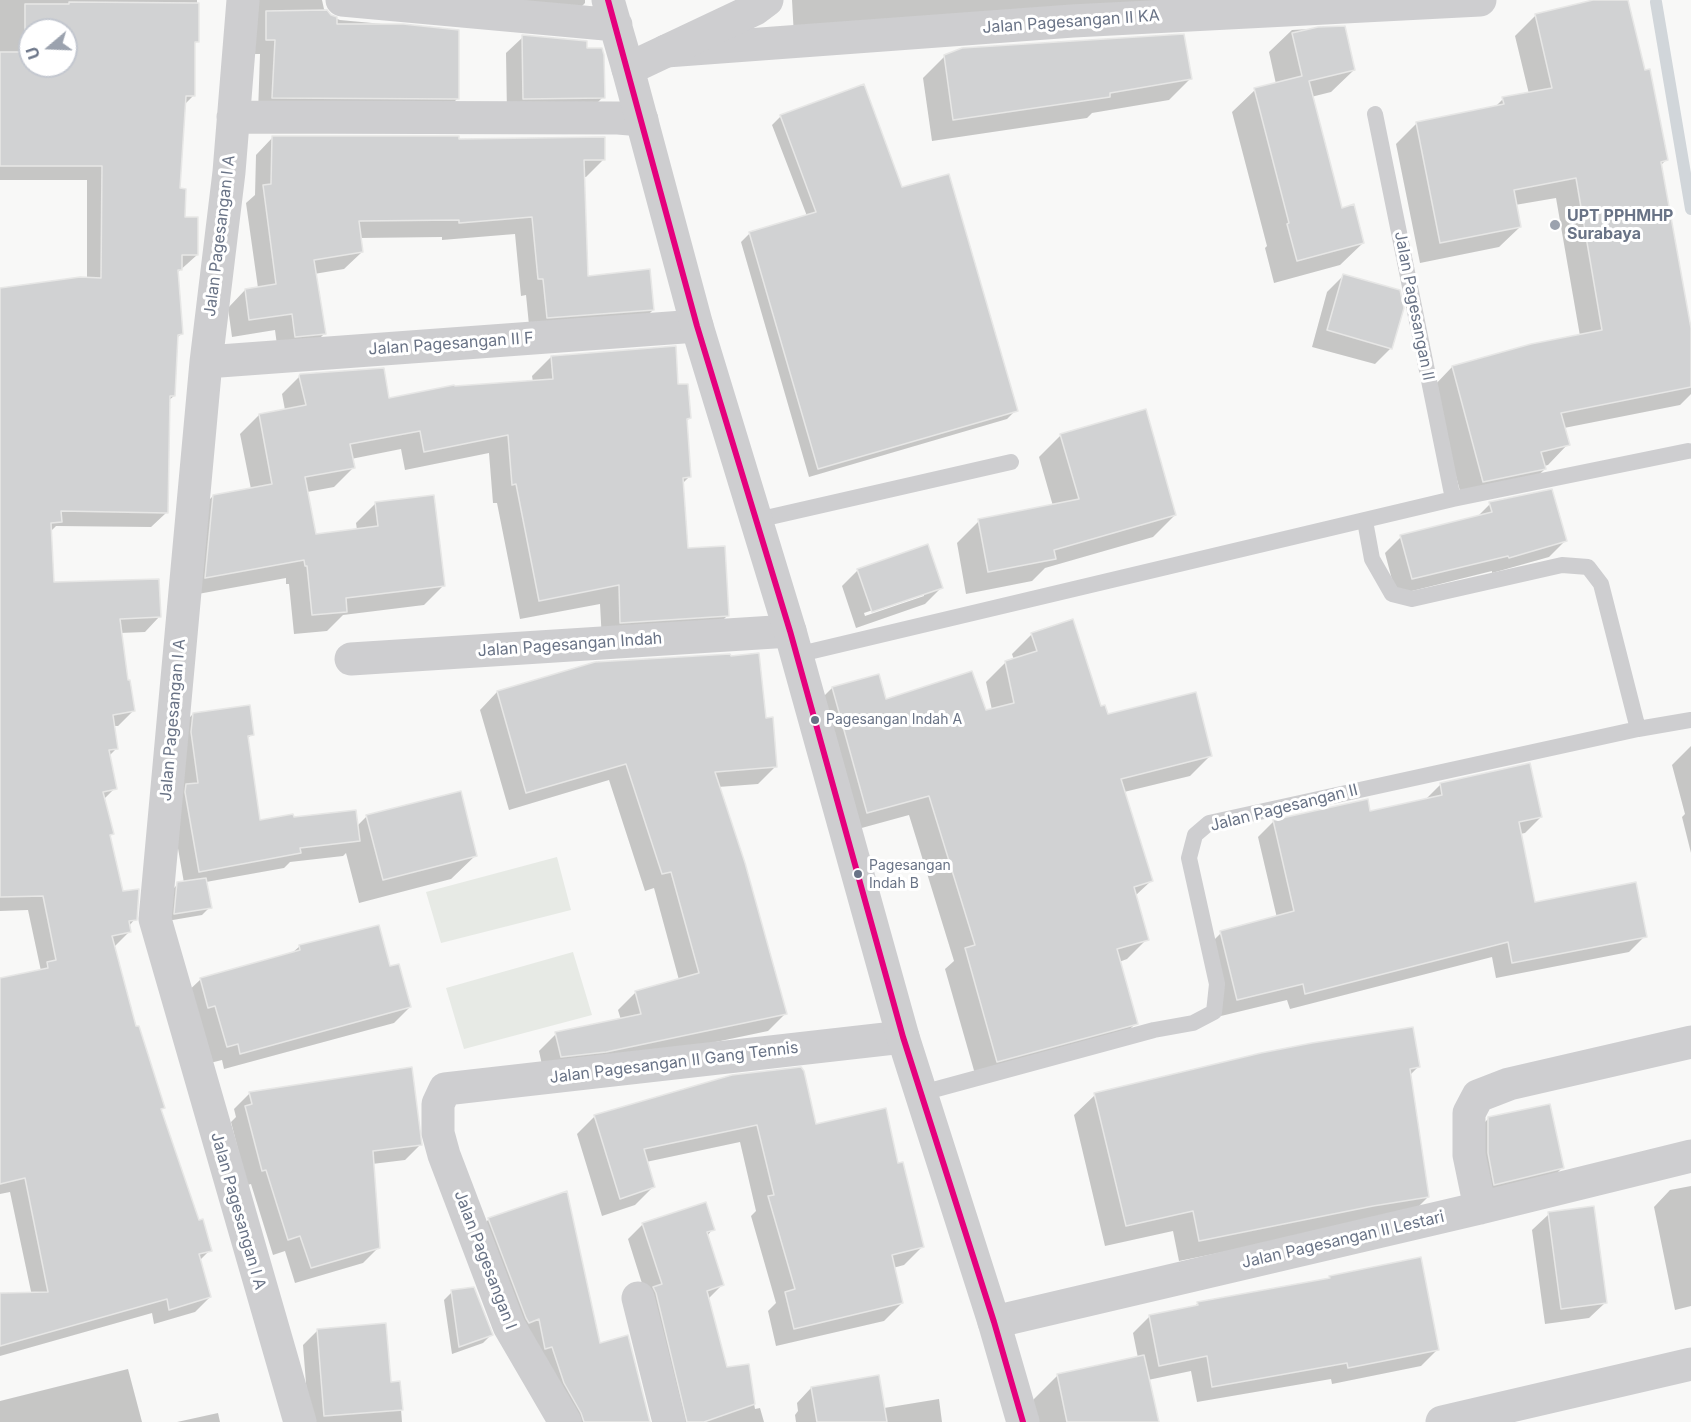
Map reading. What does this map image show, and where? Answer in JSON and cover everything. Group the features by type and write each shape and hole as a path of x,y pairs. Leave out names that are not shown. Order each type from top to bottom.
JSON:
{"street":[{"name":"Jalan Pagesangan I A","path":"243,0 233,117 206,362 155,919 222,1158 300,1422"},
{"path":"342,0 612,13 697,326 793,643 903,1037 994,1322 1023,1422"},
{"path":"628,69 755,9 767,0"},
{"name":"Jalan Pagesangan II KA","path":"661,52 1073,21 1480,0"},
{"path":"233,117 618,118 642,120"},
{"name":"Jalan Pagesangan II F","path":"206,362 697,326"},
{"name":"Jalan Pagesangan Indah","path":"351,659 793,643"},
{"name":"Jalan Pagesangan II Gang Tennis","path":"445,1089 903,1037"},
{"path":"1480,1208 1469,1155 1468,1113 1478,1096 1509,1084 1691,1041"},
{"name":"Jalan Pagesangan I","path":"445,1089 438,1104 438,1133 444,1155 509,1326 565,1422"},
{"name":"Jalan Pagesangan II Lestari","path":"994,1322 1691,1156"},
{"path":"638,1299 669,1422"},
{"path":"1442,1422 1691,1364"}],"lane":[{"name":"Jalan Pagesangan II","path":"1375,114 1453,499"},
{"path":"793,643 1365,521 1453,499 1688,451"},
{"path":"756,520 1011,462"},
{"path":"1365,521 1372,559 1392,594 1412,599 1562,565 1588,567 1600,584 1638,729"},
{"name":"Jalan Pagesangan II","path":"922,1093 1154,1030 1194,1023 1214,1012 1217,984 1189,858 1195,835 1209,823 1638,729 1691,720"}],"shaded area":[{"path":"557,857 571,910 441,943 426,892"},
{"path":"573,952 592,1015 464,1049 446,988"}],"building":[{"path":"1593,0 1628,0 1645,70 1650,69 1668,160 1661,162 1691,328 1691,387 1561,413 1570,445 1541,452 1546,469 1483,482 1452,366 1531,344 1602,330 1576,178 1514,190 1521,227 1440,243 1416,122 1504,104 1502,97 1552,88 1535,14"},
{"path":"199,3 199,42 195,42 195,96 186,96 180,188 186,189 185,217 198,217 198,255 182,255 182,270 178,270 183,334 178,335 175,396 170,396 168,513 61,511 62,522 51,523 54,582 159,579 161,617 120,619 128,680 130,680 135,711 113,715 118,749 109,750 117,789 103,792 114,834 110,835 123,891 139,889 137,920 129,921 131,932 112,936 136,1026 139,1026 165,1108 161,1109 199,1220 203,1219 212,1251 199,1254 211,1297 169,1310 167,1299 0,1346 0,1293 48,1292 25,1178 0,1184 0,978 48,968 47,962 56,960 43,896 0,897 0,288 80,277 101,278 102,166 0,166 0,52 18,52 18,78 78,78 78,18 25,18 25,4"},
{"path":"327,10 331,15 337,17 337,24 403,24 459,30 459,99 272,98 275,40 266,40 266,11"},
{"path":"1345,26 1355,70 1309,81 1342,208 1354,204 1364,243 1297,261 1254,88 1302,76 1292,33 1318,27"},
{"path":"1184,34 1192,79 1110,93 1110,97 953,120 944,55 962,48"},
{"path":"522,35 587,41 587,48 602,48 605,98 523,99"},
{"path":"864,84 902,187 949,174 1018,411 818,469 749,232 816,212 780,115"},
{"path":"272,136 459,136 459,139 605,137 605,160 584,160 588,276 650,269 654,310 547,318 543,279 538,279 532,217 459,223 459,220 359,221 363,252 314,260 326,334 295,337 292,314 249,320 245,289 276,284 263,185 271,184"},
{"path":"1343,274 1400,290 1404,308 1392,349 1327,330"},
{"path":"676,346 678,384 688,384 691,418 687,419 691,477 683,478 688,548 725,546 729,616 620,623 619,585 539,601 516,484 512,485 508,435 424,452 420,431 350,444 355,468 305,477 316,534 378,526 375,502 434,495 445,586 346,598 347,612 312,615 307,566 304,560 205,578 213,495 272,484 259,414 306,405 300,374 384,368 389,398 454,385 553,379 551,356"},
{"path":"1146,409 1176,515 1054,550 1056,559 988,572 978,519 1079,499 1060,434"},
{"path":"1552,489 1567,541 1509,558 1508,556 1412,579 1400,535 1492,512 1489,502"},
{"path":"928,544 943,588 872,612 857,569"},
{"path":"1073,619 1101,706 1105,705 1108,714 1196,692 1212,756 1121,779 1153,881 1134,887 1149,940 1117,949 1138,1024 997,1062 965,948 975,945 929,796 867,813 832,687 879,674 886,699 972,671 986,710 1014,703 1005,661 1037,651 1031,633"},
{"path":"759,653 766,718 773,717 777,767 715,772 745,863 787,1014 606,1052 561,1057 555,1032 641,1014 635,991 699,973 671,872 662,874 626,764 526,793 497,691 595,662"},
{"path":"250,705 254,735 248,736 260,820 293,814 294,817 356,810 360,841 300,848 301,853 199,872 185,792 186,784 198,783 191,732 193,713"},
{"path":"1530,763 1542,817 1519,822 1535,902 1636,882 1647,937 1512,963 1508,942 1305,994 1303,984 1237,1000 1220,931 1294,911 1273,820 1368,799 1370,811 1442,795 1440,783"},
{"path":"461,791 477,856 383,880 366,815"},
{"path":"206,878 212,908 174,914 177,882"},
{"path":"379,925 390,966 399,964 411,1007 240,1054 238,1044 227,1047 215,1006 208,1008 200,978 300,950 299,945"},
{"path":"1413,1027 1420,1067 1410,1069 1429,1197 1199,1241 1193,1211 1126,1226 1094,1093 1261,1053"},
{"path":"412,1067 422,1145 373,1151 380,1248 311,1268 300,1236 288,1240 266,1170 262,1171 245,1106 252,1104 249,1092"},
{"path":"801,1067 804,1071 816,1124 886,1108 898,1163 903,1162 924,1247 892,1255 903,1303 794,1329 785,1292 795,1289 768,1196 774,1195 757,1125 644,1149 655,1187 620,1199 594,1115 732,1075"},
{"path":"1550,1104 1564,1168 1494,1185 1488,1153 1488,1117"},
{"path":"567,1191 600,1343 628,1335 650,1422 584,1422 564,1383 552,1347 545,1349 539,1319 529,1323 526,1318 488,1218"},
{"path":"706,1202 715,1230 707,1232 724,1285 707,1291 727,1367 749,1364 755,1404 704,1422 687,1422 653,1287 662,1284 642,1223"},
{"path":"1594,1206 1607,1303 1561,1309 1548,1212"},
{"path":"1421,1257 1439,1350 1348,1368 1347,1363 1212,1387 1207,1356 1159,1366 1149,1315 1198,1305 1197,1302 1330,1278 1329,1276"},
{"path":"474,1287 493,1335 459,1347 451,1290"},
{"path":"386,1323 391,1382 400,1381 403,1410 324,1416 317,1329"},
{"path":"1144,1355 1159,1422 1067,1422 1057,1374"},
{"path":"879,1375 887,1422 817,1422 811,1387"}],"waterway":[{"path":"1656,2 1691,209"}],"transit line":[{"path":"608,0 697,326 790,631 903,1037 994,1322 1023,1422"}],"place":[{"name":"UPT PPHMHP Surabaya","path":"1555,225"},
{"name":"Pagesangan Indah A","path":"815,720"},
{"name":"Pagesangan Indah B","path":"858,874"}]}
